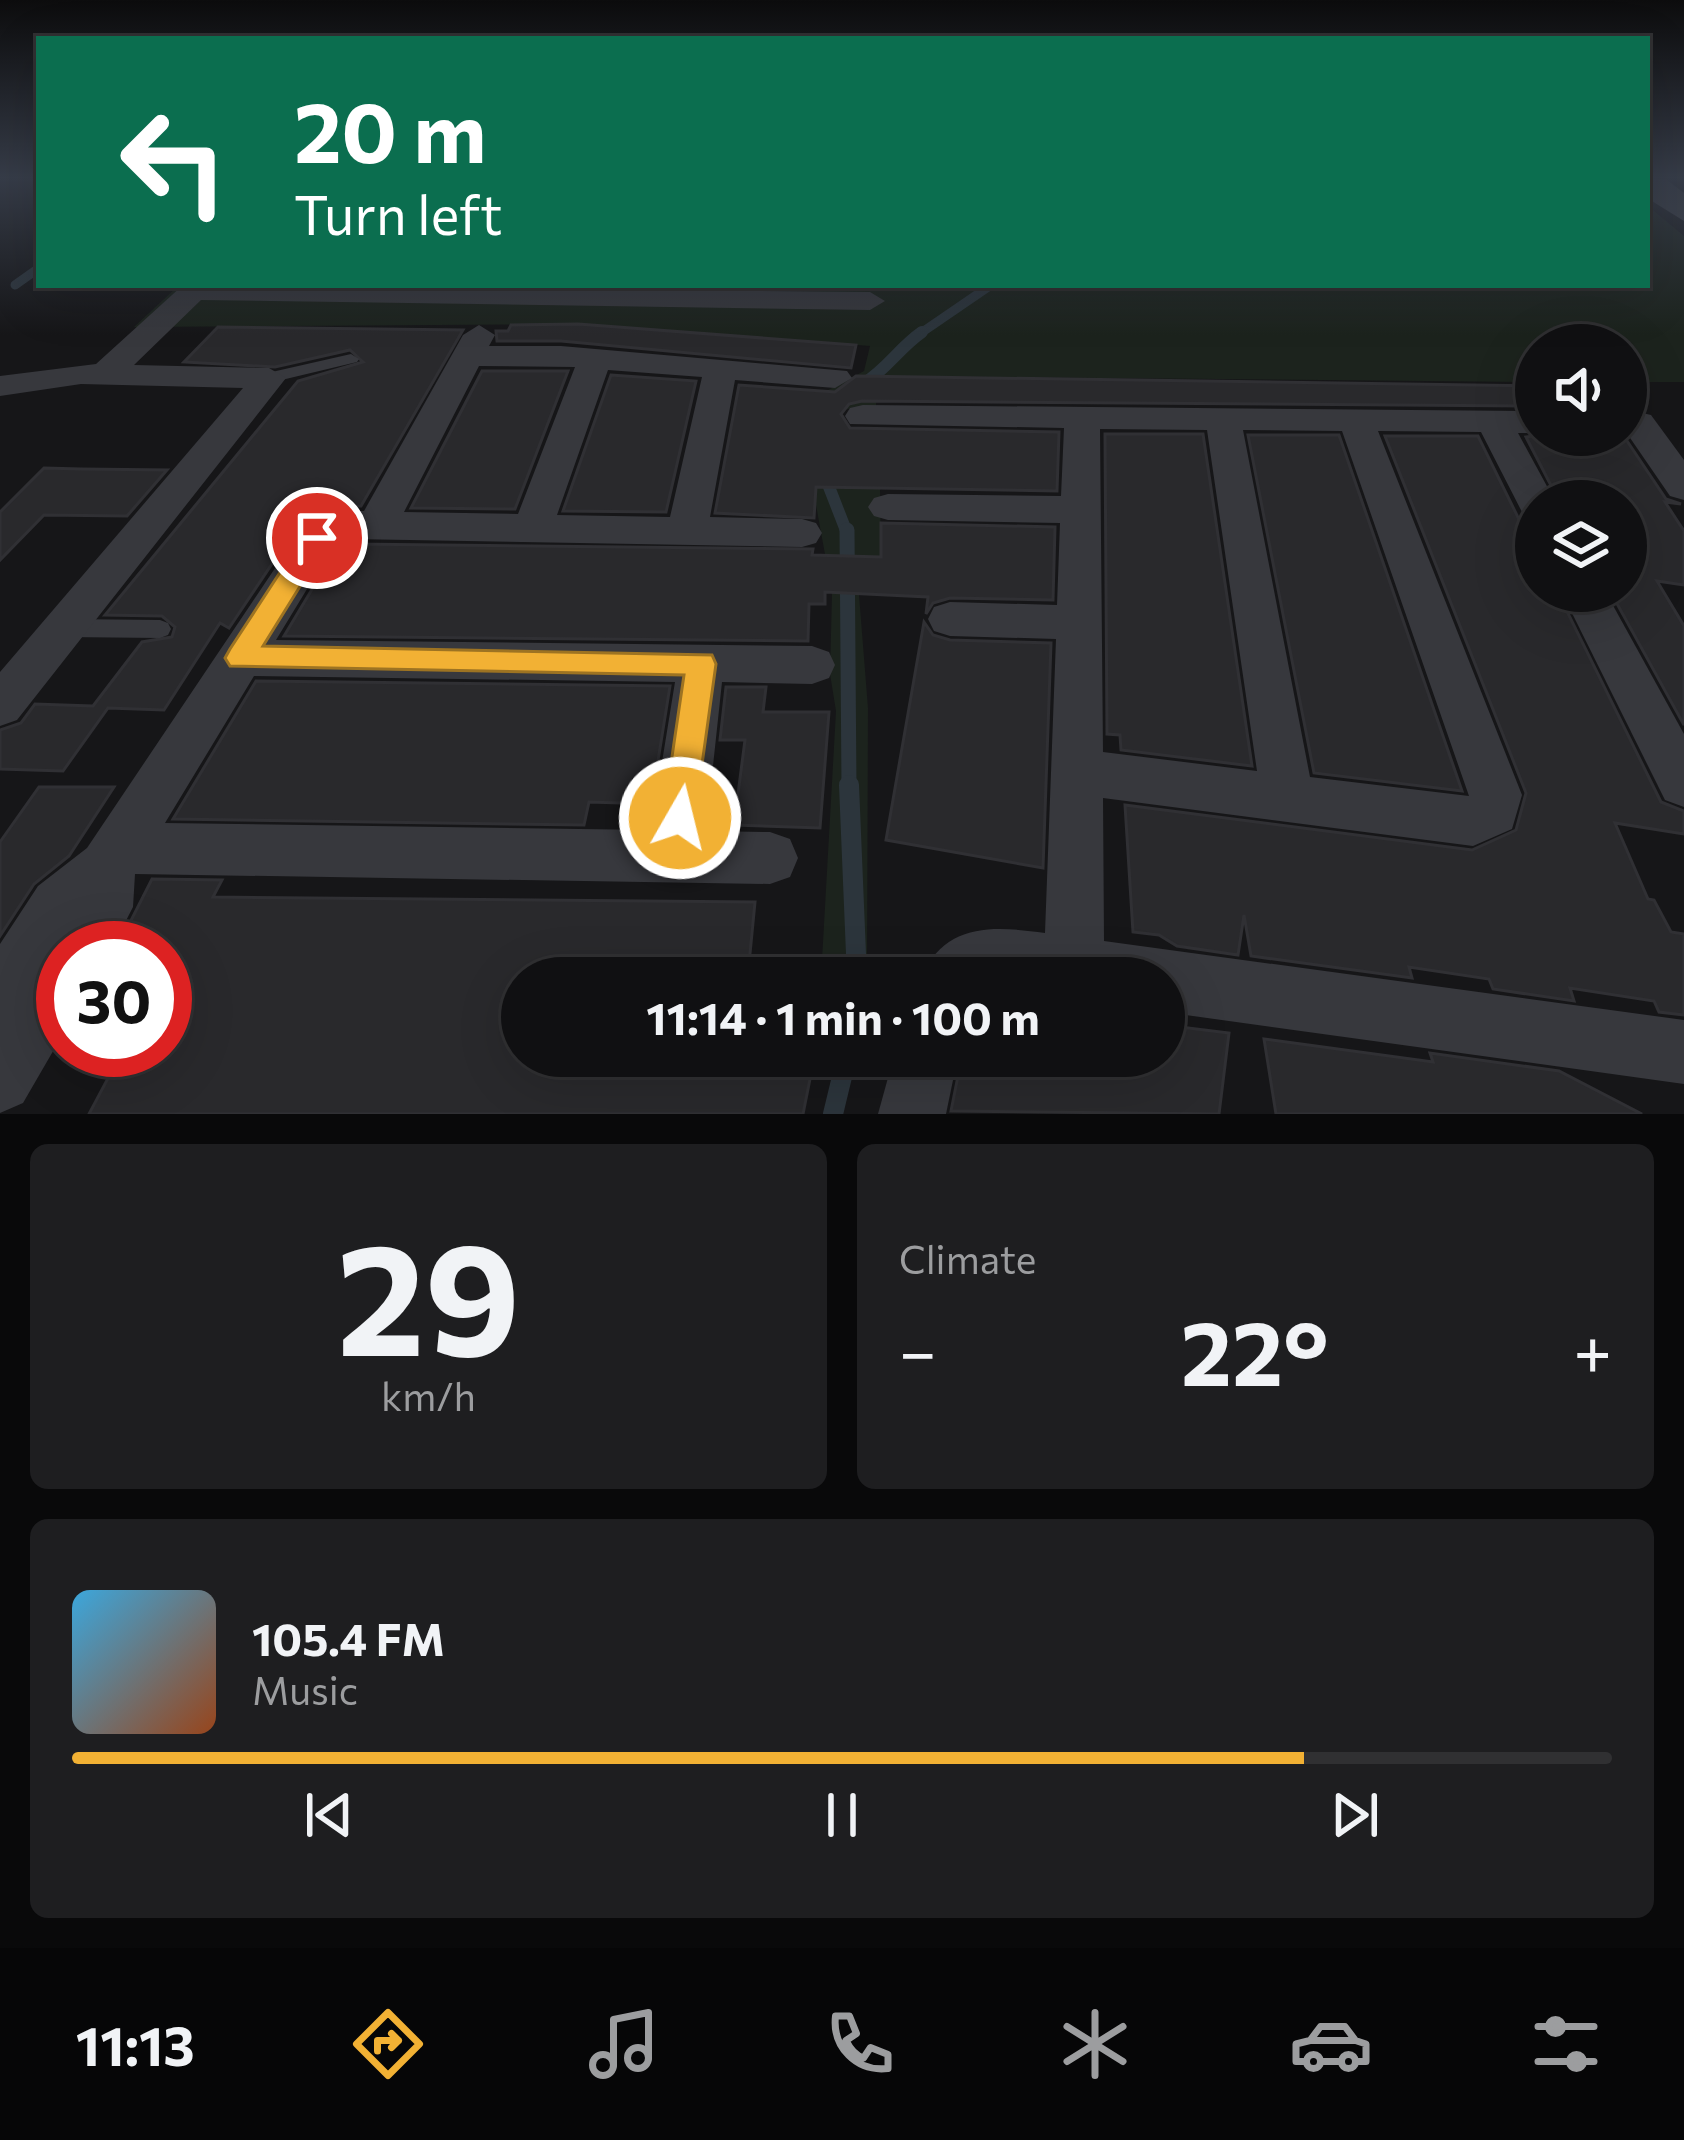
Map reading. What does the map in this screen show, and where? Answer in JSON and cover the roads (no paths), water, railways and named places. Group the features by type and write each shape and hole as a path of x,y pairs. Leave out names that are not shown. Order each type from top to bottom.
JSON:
{"street":[{"path":"105,374 197,288 588,289 870,301"},
{"path":"376,527 474,346 835,378"},
{"path":"532,529 595,358"},
{"path":"687,531 721,368"},
{"path":"0,386 30,377 105,374 269,378"},
{"path":"0,706 269,378"},
{"path":"863,416 1515,422"},
{"path":"1075,957 1082,418"},
{"path":"1223,419 1288,798"},
{"path":"1078,772 1473,821 1493,812 1496,794 1356,421"},
{"path":"1494,422 1524,480"},
{"path":"1647,431 1684,487"},
{"path":"888,507 1081,510"},
{"path":"0,999 59,906 113,858 317,538 346,525 802,533"},
{"path":"1593,612 1684,784"},
{"path":"950,619 1080,623"},
{"path":"240,658 812,665"},
{"path":"675,856 701,664"},
{"path":"113,858 770,858"},
{"path":"95,921 104,907 113,858"},
{"path":"1185,984 1684,1052"},
{"path":"0,1080 36,1020"},
{"path":"912,1114 921,1077"}],"lane":[{"path":"269,378 351,359"},
{"path":"64,628 160,629"}],"waterway":[{"path":"15,285 36,270"},
{"path":"920,334 987,288"},
{"path":"864,383 920,334"},
{"path":"824,474 847,533"},
{"path":"847,530 849,788"},
{"path":"849,785 856,957"},
{"path":"833,1114 842,1077"}]}
